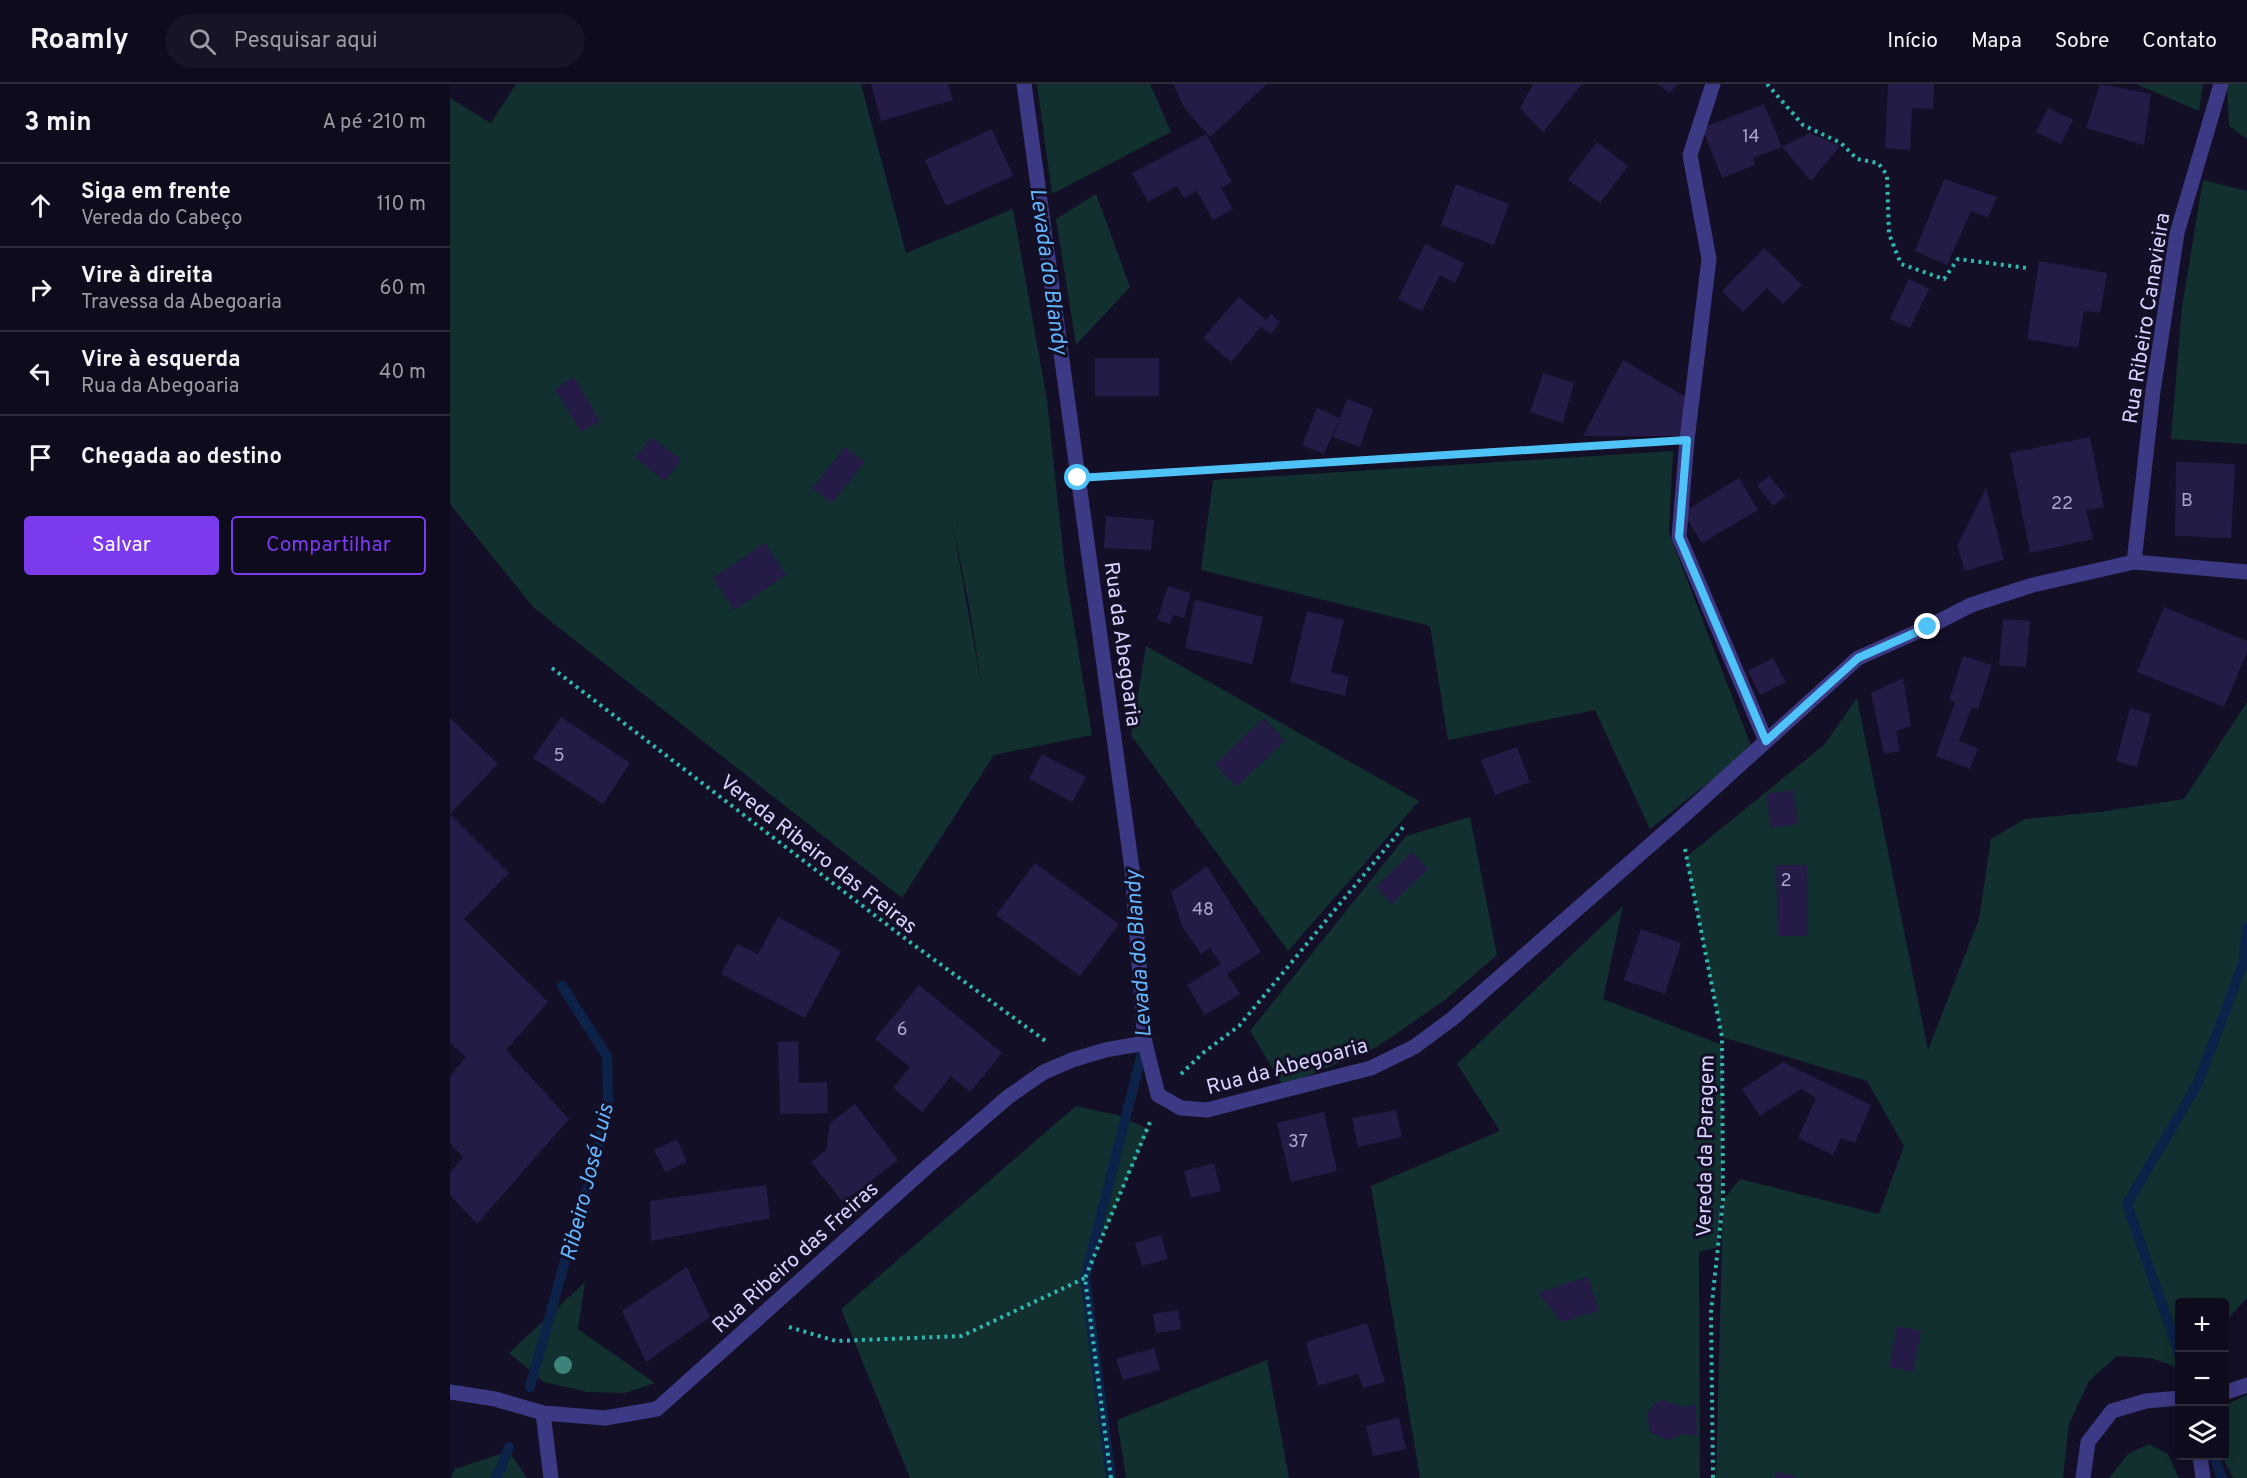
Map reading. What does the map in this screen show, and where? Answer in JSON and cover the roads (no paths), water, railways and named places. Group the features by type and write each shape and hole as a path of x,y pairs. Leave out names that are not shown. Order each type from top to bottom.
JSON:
{"street":[{"name":"Rua da Abegoaria","path":"1024,84 1132,869 1145,1043 1158,1095 1181,1108 1207,1110 1371,1068 1414,1047 1452,1020 1858,658 1971,605 2033,585 2134,562 2247,572"},
{"path":"1713,84 1690,155 1708,259 1687,440 1679,537 1766,741"},
{"name":"Rua Ribeiro Canavieira","path":"2134,562 2153,392 2177,233 2221,84"},
{"name":"Rua Ribeiro das Freiras","path":"450,1392 495,1399 543,1413 605,1418 657,1409 1008,1097 1044,1072 1072,1060 1105,1050 1145,1043"},
{"path":"2229,1391 2247,1385"},
{"path":"2083,1478 2088,1442 2112,1411 2146,1401 2175,1403"},
{"path":"543,1413 551,1478"},
{"path":"2201,1460 2203,1478"}],"waterway":[{"path":"2179,1352 2127,1204 2198,1083 2243,964 2247,927"},
{"name":"Ribeiro José Luis","path":"530,1387 592,1174 608,1102 607,1056 562,986"},
{"name":"Levada do Blandy","path":"1111,1478 1085,1278 1144,1045"},
{"name":"Ribeiro José Luis","path":"495,1478 509,1447"},
{"path":"2215,1460 2222,1478"}]}
